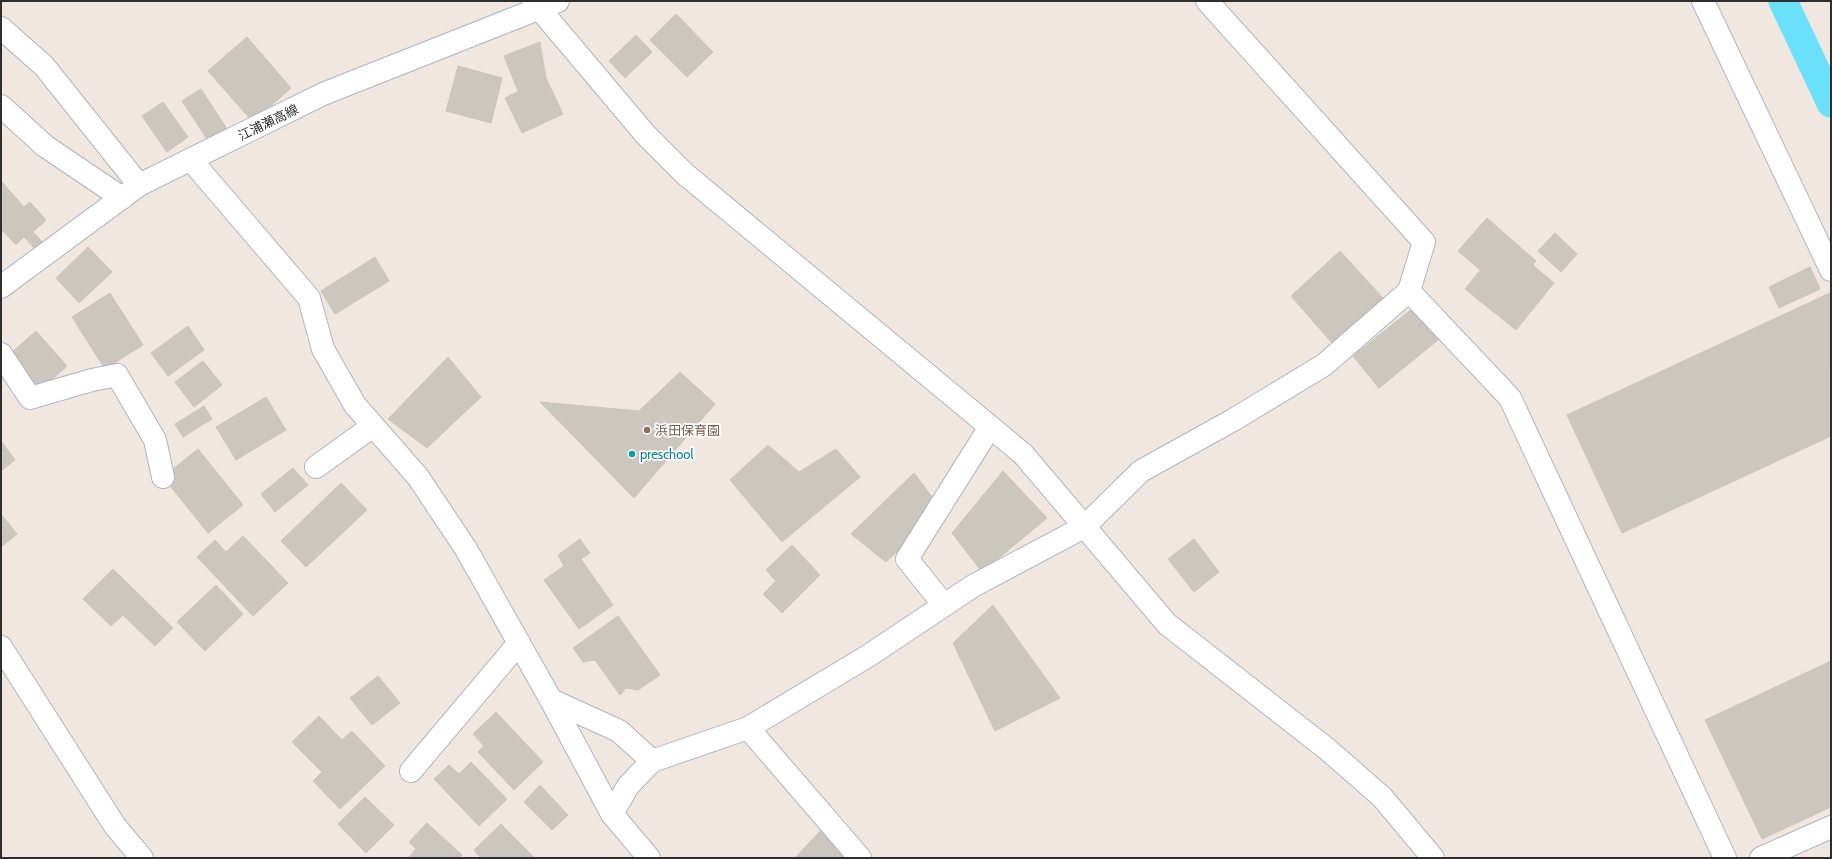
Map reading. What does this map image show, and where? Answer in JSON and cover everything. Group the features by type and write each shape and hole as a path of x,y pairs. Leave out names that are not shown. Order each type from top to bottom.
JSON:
{"street":[{"path":"612,814 628,786 652,761 748,728 868,656 973,586 1084,527 1140,471 1233,420 1324,365 1409,291 1424,242 1208,1"},
{"path":"1703,1 1831,270"},
{"path":"544,3 644,134 684,174 1023,454 1167,624 1327,749 1382,798 1432,858"},
{"name":"江浦瀬高線","path":"1,287 130,191 324,94 544,3"},
{"path":"1,28 44,66 130,191"},
{"path":"1,106 45,146 130,191"},
{"path":"191,160 309,298 323,349 355,405 418,477 466,549 551,700 612,814 649,858"},
{"path":"1409,291 1510,398 1726,858"},
{"path":"1,354 30,398 92,380 117,375 155,440 163,477"},
{"path":"316,467 373,426"},
{"path":"944,605 907,559 990,427"},
{"path":"411,771 519,644"},
{"path":"1,647 115,826 142,858"},
{"path":"551,700 619,731 652,761"},
{"path":"748,728 860,858"},
{"path":"1761,858 1831,827"}],"building":[{"path":"676,14 713,52 687,77 650,40"},
{"path":"636,35 652,52 625,78 609,61"},
{"path":"247,37 291,88 253,122 208,71"},
{"path":"540,42 546,78 518,91 504,56"},
{"path":"458,66 502,78 491,123 446,111"},
{"path":"546,78 563,114 522,133 505,98"},
{"path":"201,89 227,129 209,142 182,101"},
{"path":"163,102 188,137 167,152 142,116"},
{"path":"1,181 24,207 30,202 46,220 33,232 44,244 37,251 24,237 16,245 1,229"},
{"path":"1487,218 1536,261 1508,294 1458,251"},
{"path":"1555,233 1577,254 1561,272 1538,251"},
{"path":"1504,241 1554,283 1516,330 1465,289"},
{"path":"88,247 112,272 79,303 56,278"},
{"path":"1340,251 1383,298 1333,344 1291,296"},
{"path":"375,257 389,281 335,314 321,291"},
{"path":"1810,267 1820,289 1779,308 1769,287"},
{"path":"110,293 143,345 105,369 72,317"},
{"path":"1830,293 1831,436 1622,533 1567,415"},
{"path":"1413,308 1438,340 1379,388 1353,356"},
{"path":"188,326 204,350 168,376 151,353"},
{"path":"36,331 67,366 40,390 10,354"},
{"path":"448,357 481,397 427,448 388,419"},
{"path":"203,361 222,385 194,407 175,382"},
{"name":"preschool","path":"680,372 715,404 634,498 540,402 639,411"},
{"path":"266,397 286,430 236,460 216,427"},
{"path":"204,406 212,419 183,437 175,424"},
{"path":"1,441 15,460 1,471"},
{"path":"768,445 799,472 836,449 860,477 782,542 730,480"},
{"path":"198,449 243,505 208,533 163,477"},
{"path":"293,468 308,485 275,512 261,494"},
{"path":"1003,471 1047,518 982,572 952,533"},
{"path":"914,473 942,510 886,562 851,534"},
{"path":"341,483 367,510 306,567 281,541"},
{"path":"1,514 17,534 1,547"},
{"path":"243,536 288,583 253,616 197,557 215,540 226,552"},
{"path":"580,539 590,553 581,559 613,605 579,629 544,580 564,566 558,555"},
{"path":"1194,539 1219,572 1194,592 1168,559"},
{"path":"792,545 820,575 782,613 763,594 776,581 766,570"},
{"path":"113,569 173,628 155,646 123,615 111,626 83,599"},
{"path":"216,585 243,614 205,651 177,622"},
{"path":"993,605 1060,698 995,731 953,643"},
{"path":"618,616 660,675 638,690 626,688 620,695 595,660 583,662 573,648"},
{"path":"1831,661 1831,807 1762,839 1705,720"},
{"path":"378,676 400,703 372,725 350,698"},
{"path":"496,712 543,762 514,790 478,752 484,746 473,734"},
{"path":"319,716 342,740 352,731 385,766 340,809 313,781 322,772 292,742"},
{"path":"471,762 507,799 479,826 434,779 449,765 459,774"},
{"path":"540,785 568,815 552,830 524,802"},
{"path":"365,797 394,825 366,853 338,824"},
{"path":"427,823 462,855 459,858 408,858 416,849 409,842"},
{"path":"501,824 535,858 481,858 474,850"},
{"path":"823,828 850,852 844,858 795,858"}],"waterway":[{"path":"1783,1 1831,103"}],"place":[{"name":"浜田保育園","path":"647,430"},
{"name":"preschool","path":"632,454"}]}
